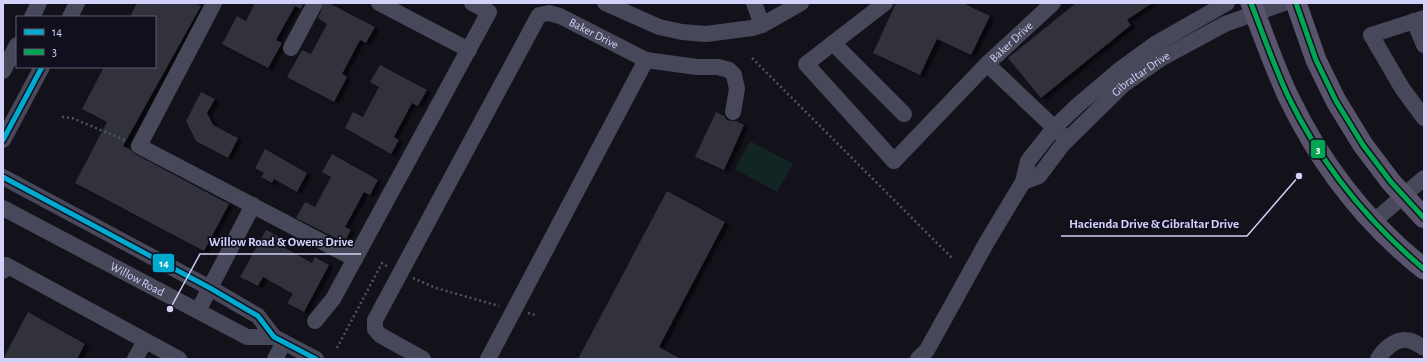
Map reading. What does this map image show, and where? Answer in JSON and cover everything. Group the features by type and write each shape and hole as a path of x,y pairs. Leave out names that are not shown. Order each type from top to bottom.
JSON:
{"main road":[{"path":"1296,3 1316,60 1336,101 1363,145 1391,182 1424,218"},
{"path":"1253,8 1288,96 1309,135 1334,175 1373,222 1405,254 1424,269"}],"street":[{"path":"32,16 39,3"},
{"path":"70,16 77,3"},
{"path":"214,3 139,146 355,259"},
{"path":"291,48 315,3"},
{"path":"379,3 469,50"},
{"path":"315,321 333,299 489,12 472,3"},
{"path":"605,3 659,27 682,32 706,34 752,28 762,25 801,3"},
{"path":"754,3 762,25"},
{"path":"885,3 833,43 904,114"},
{"name":"Baker Drive","path":"833,43 806,64 894,161 987,64 1053,3"},
{"name":"Gibraltar Drive","path":"923,356 988,240 1023,182 1028,162 1054,128 1107,80 1155,44 1227,3"},
{"name":"Gibraltar Drive","path":"1023,182 1039,176 1067,139 1123,85 1162,58 1253,8 1284,3"},
{"name":"Baker Drive","path":"400,273 539,15 549,13 560,16 646,60 728,70 734,75 737,89 734,112"},
{"path":"1424,45 1419,19 1371,35 1402,88 1424,118"},
{"path":"3,71 16,47"},
{"path":"488,359 646,60"},
{"path":"987,64 1067,139"},
{"path":"3,140 41,68"},
{"name":"Willow Road","path":"3,177 210,288 258,316 279,339 316,359"},
{"path":"1373,222 1424,178"},
{"path":"198,311 253,205"},
{"name":"Willow Road","path":"3,208 247,337 279,339"},
{"path":"3,271 6,265 179,359"},
{"path":"400,273 375,320 375,329 380,335 424,359"},
{"path":"274,359 279,339"},
{"path":"135,359 145,340"},
{"path":"1378,359 1381,354 1392,344 1405,340 1416,343 1424,348"}],"path":[{"path":"752,58 952,258"},
{"path":"62,117 72,118 139,146"},
{"path":"337,348 382,263 400,273 432,287 467,298 535,315"}],"green space":[{"path":"750,141 793,164 777,192 735,169"}],"building":[{"path":"137,3 194,3 201,6 123,146 135,154 229,204 204,251 75,183 107,122 82,109 103,68 156,68 156,16 130,16"},
{"path":"255,3 304,3 301,9 295,6 276,40 282,43 268,68 222,44 237,16 246,21"},
{"path":"324,3 329,3 375,27 366,43 360,40 342,74 347,77 334,102 287,77 302,50 311,54 327,24 318,18"},
{"path":"896,3 963,3 990,16 971,55 937,39 920,75 873,53"},
{"path":"1076,3 1152,3 1127,20 1131,25 1041,98 1008,58"},
{"path":"380,65 427,90 418,106 412,103 394,137 399,140 391,154 345,128 353,112 363,117 379,87 370,82"},
{"path":"201,92 215,99 207,113 213,125 238,138 228,158 196,141 186,121"},
{"path":"716,112 724,116 727,120 736,121 744,125 724,170 695,157"},
{"path":"265,149 307,173 297,192 274,179 272,183 261,177 264,173 255,168"},
{"path":"332,154 378,180 370,195 364,192 345,227 351,230 344,242 296,218 305,202 315,207 331,177 322,172"},
{"path":"667,191 725,222 659,347 681,359 578,359"},
{"path":"266,230 281,238 278,244 312,263 315,257 329,265 304,312 287,303 293,294 263,277 258,286 240,277"},
{"path":"28,312 85,344 77,359 3,359"}],"transit line":[{"name":"3","path":"1251,3 1273,62 1288,96 1315,145 1347,190 1365,211 1403,251 1424,269"},
{"name":"3","path":"1296,3 1316,60 1336,101 1363,145 1391,182 1424,218"},
{"name":"14","path":"3,140 41,68"},
{"name":"14","path":"3,177 210,288 258,316 274,337 316,359"}],"place":[{"name":"Hacienda Drive & Gibraltar Drive","path":"1299,176"},
{"name":"Willow Road & Owens Drive","path":"170,309"}]}
